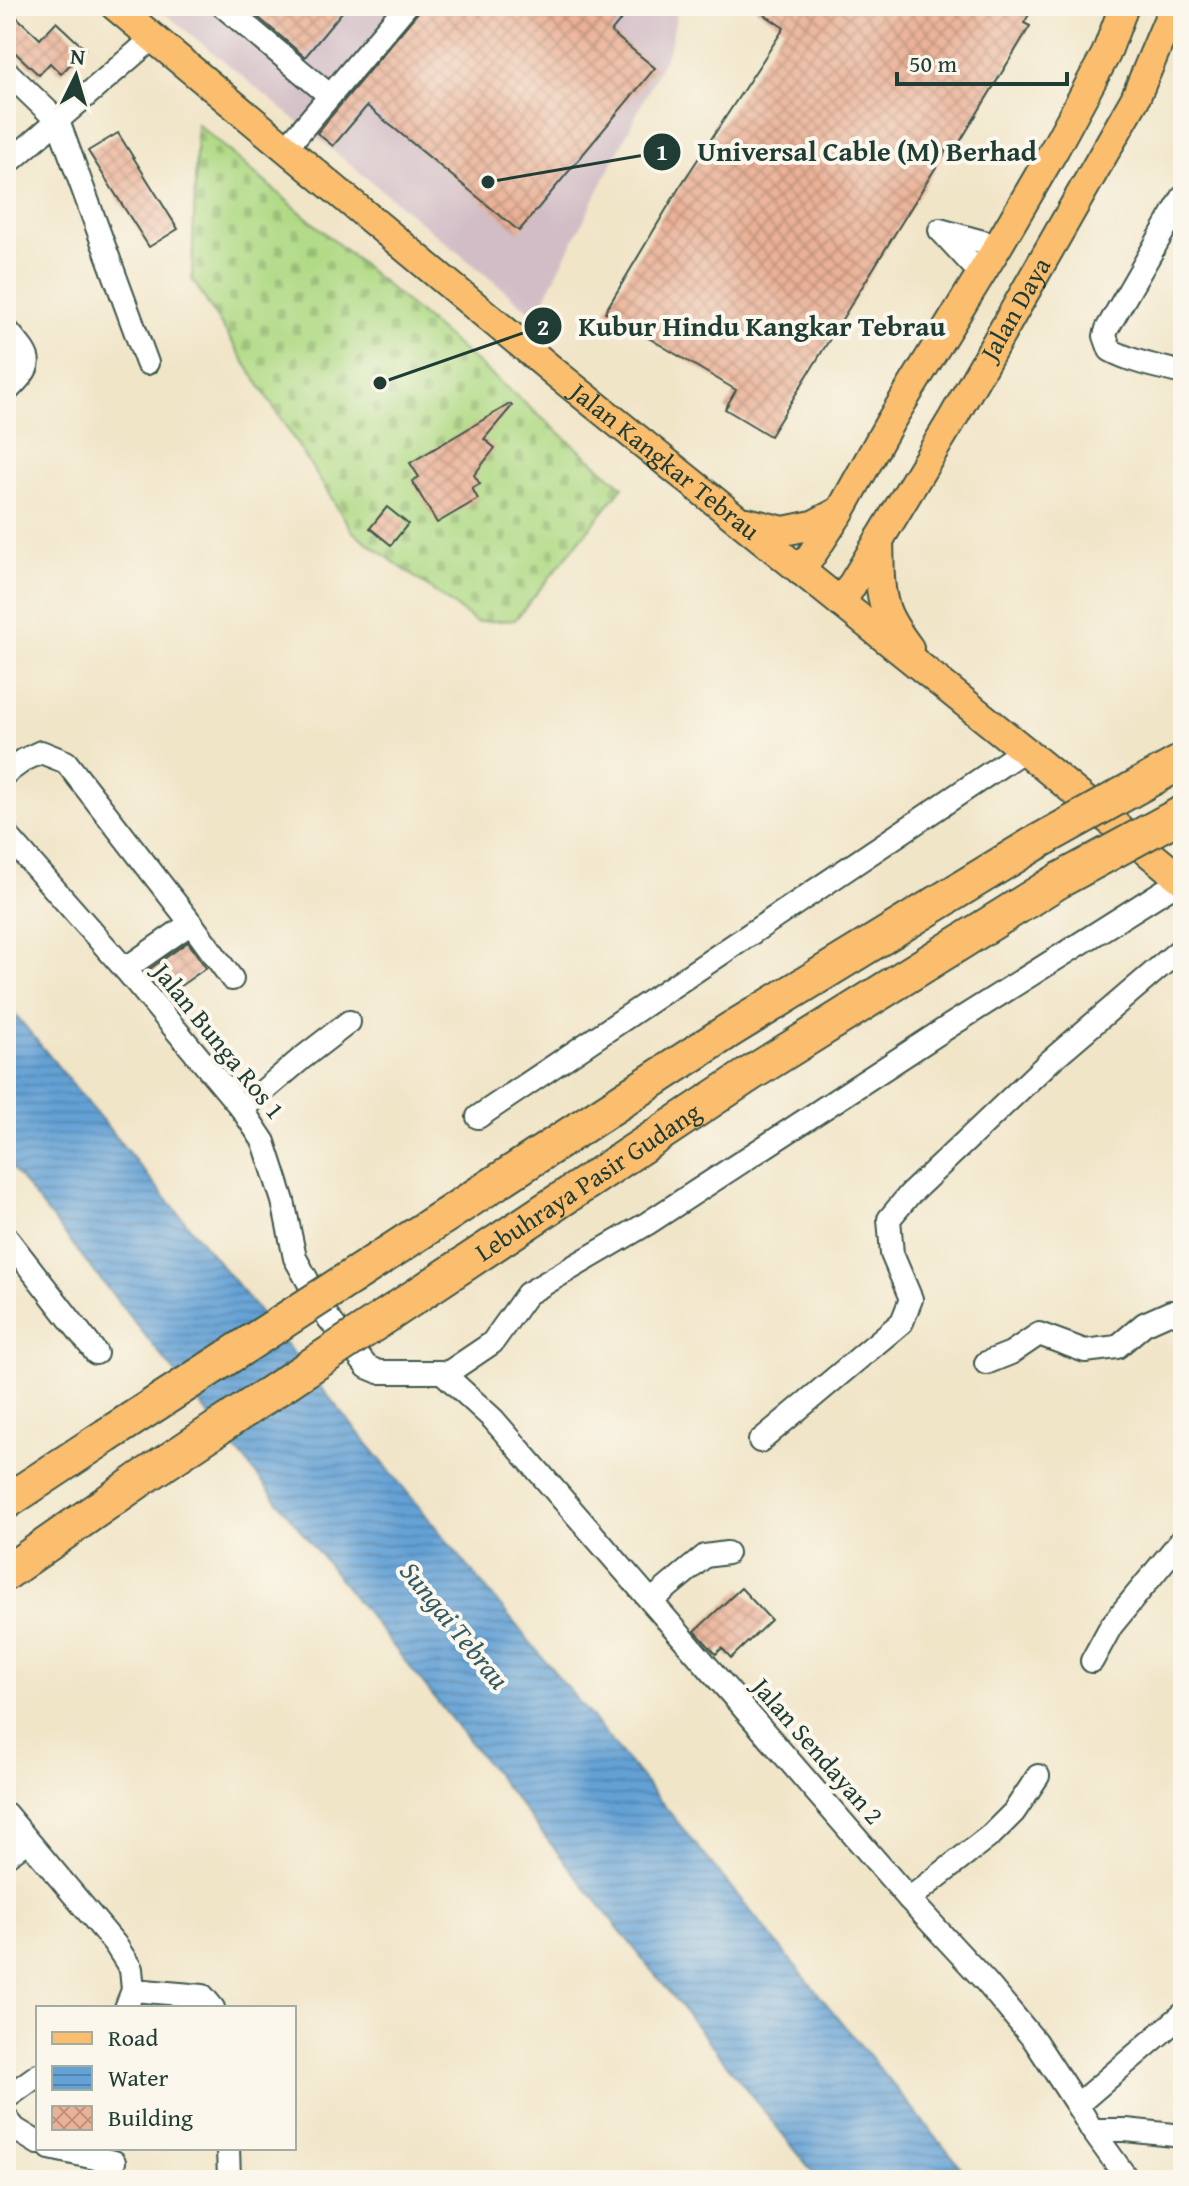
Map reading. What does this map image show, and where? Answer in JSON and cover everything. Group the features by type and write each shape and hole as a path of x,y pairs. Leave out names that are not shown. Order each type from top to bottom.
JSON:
{"highway":[{"name":"Lebuhraya Pasir Gudang","path":"6,1502 730,1030 1034,844 1183,761"},
{"name":"Lebuhraya Pasir Gudang","path":"6,1573 141,1479 750,1074 1060,880 1183,813"}],"main road":[{"name":"Jalan Kangkar Tebrau","path":"115,6 558,375 1182,880"},
{"name":"Jalan Daya","path":"801,571 841,510 890,422 1054,150 1106,54 1124,6"},
{"name":"Jalan Daya","path":"841,603 953,418 1135,99 1174,6"},
{"path":"1054,150 1000,270 1002,280 1009,282 1020,277 1076,200"},
{"path":"738,520 784,531 813,525 841,510"},
{"path":"879,540 881,592 886,609 894,627 922,668"}],"street":[{"path":"223,6 329,95"},
{"path":"286,148 406,6"},
{"path":"6,165 153,38"},
{"path":"6,71 58,121 147,363"},
{"path":"1183,197 1105,336 1110,350 1183,373"},
{"path":"980,273 940,230 998,246"},
{"path":"6,329 25,352 29,363 24,374 6,392"},
{"path":"478,1117 1024,750"},
{"path":"6,773 41,752 66,762 232,979"},
{"name":"Jalan Bunga Ros 1","path":"6,834 242,1109 264,1142 283,1201 295,1258 329,1319 367,1367 379,1372 437,1371 446,1374"},
{"path":"446,1374 492,1343 527,1294 648,1223 951,1025 1182,880"},
{"path":"125,969 191,923"},
{"path":"760,1441 902,1322 911,1299 892,1254 889,1219 909,1195 1050,1061 1183,947"},
{"path":"242,1109 349,1022"},
{"path":"6,1237 96,1353"},
{"path":"986,1363 1011,1353 1039,1334 1085,1351 1117,1347 1144,1324 1171,1312 1183,1317"},
{"name":"Jalan Sendayan 2","path":"446,1374 493,1419 909,1899 987,1983 1035,2041 1128,2180"},
{"path":"1092,1661 1111,1626 1183,1538"},
{"path":"651,1601 705,1556 727,1553"},
{"path":"909,1899 991,1835 1014,1812 1038,1776"},
{"path":"6,1814 115,1944 131,1969 130,1999 203,1996 211,2006"},
{"path":"6,1856 27,1841"},
{"path":"1077,2105 1183,2014"},
{"path":"6,2098 36,2076"},
{"path":"6,2118 15,2129 36,2142"},
{"path":"1092,2130 1183,2136"},
{"path":"59,2150 114,2162"},
{"path":"228,2150 229,2180"}],"shaded area":[{"path":"156,6 678,6 670,47 536,316"}],"green space":[{"path":"197,124 623,487 515,620 476,622 353,532 192,279"}],"water":[{"name":"Sungai Tebrau","path":"6,1003 971,2180 819,2180 6,1161"}],"building":[{"path":"245,6 347,6 305,57"},
{"path":"423,6 632,6 611,32 655,68 519,231 367,106 333,146 317,133"},
{"path":"752,6 1034,6 1024,23 1030,26 955,150 949,146 770,436 725,409 736,390 605,312 679,188 784,28"},
{"path":"6,7 40,39 56,22 85,49 61,74 50,63 39,75 6,44"},
{"path":"118,133 178,229 149,247 88,151"},
{"path":"510,404 512,406 484,439 495,448 474,475 480,484 472,488 478,499 437,523 412,481 419,477 410,463"},
{"path":"387,507 408,524 391,545 370,528"},
{"path":"188,942 206,968 166,996 147,971"},
{"path":"741,1588 771,1620 731,1658 722,1648 716,1654 695,1631"}],"place":[{"name":"Universal Cable (M) Berhad","path":"488,182"},
{"name":"Kubur Hindu Kangkar Tebrau","path":"380,383"}]}
